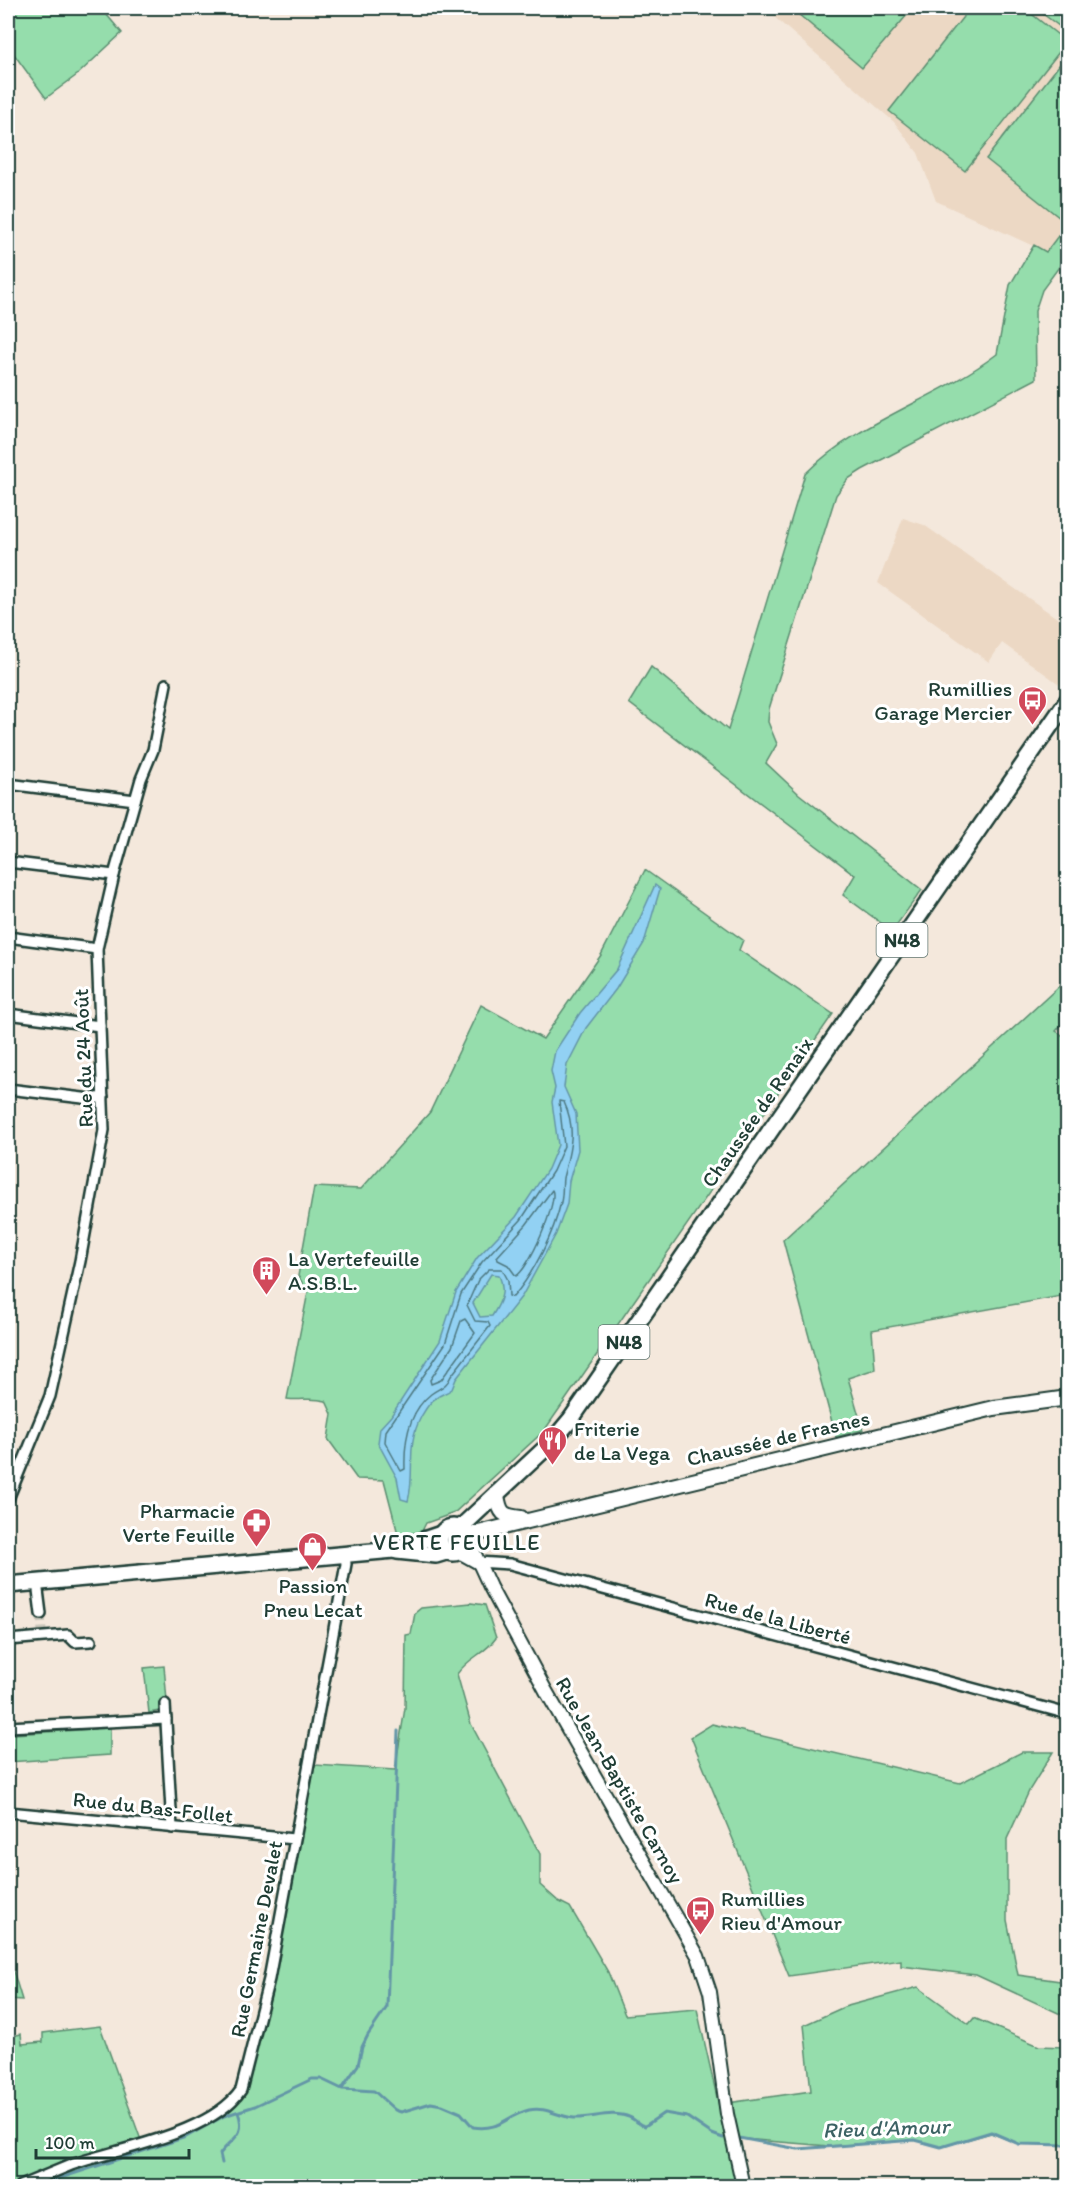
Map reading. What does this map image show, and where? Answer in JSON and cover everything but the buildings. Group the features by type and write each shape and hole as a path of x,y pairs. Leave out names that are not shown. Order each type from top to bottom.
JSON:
{"main road":[{"name":"Chaussée de Renaix","path":"459,1543 472,1514 497,1494 550,1444 571,1419 1068,700"},
{"name":"Chaussée de Frasnes","path":"459,1543 529,1519 994,1408 1068,1398"},
{"path":"497,1494 499,1509 505,1517 529,1519"},
{"path":"8,1585 394,1550 436,1555 459,1543 449,1528 441,1534 394,1550"}],"street":[{"name":"Rue du 24 Août","path":"9,1493 50,1395 99,1160 104,1130 97,949 114,875 141,778 153,750 166,684"},
{"path":"8,784 135,800"},
{"path":"8,862 114,875"},
{"path":"8,937 97,949"},
{"path":"8,1014 100,1026"},
{"path":"8,1089 91,1099 103,1097"},
{"path":"459,1543 477,1563"},
{"name":"Rue Germaine Devalet","path":"20,2187 72,2165 189,2127 233,2102 241,2090 254,2047 346,1564 345,1555"},
{"name":"Rue de la Liberté","path":"477,1563 510,1564 1068,1714"},
{"name":"Rue Jean-Baptiste Carnoy","path":"477,1563 546,1691 698,1956 710,1992 727,2114 743,2187"},
{"path":"37,1582 41,1614"},
{"path":"8,1640 42,1634 68,1635 75,1642 91,1641"},
{"path":"165,1704 172,1828"},
{"path":"8,1727 166,1719"},
{"name":"Rue du Bas-Follet","path":"8,1812 294,1839"}],"shaded area":[{"path":"764,8 1067,8 1067,224 1046,252 936,201 918,153 894,122"},
{"path":"903,518 924,525 1067,625 1067,678 1062,686 1002,643 989,662 878,583"}],"green space":[{"path":"8,8 101,8 122,33 77,75 46,98 8,46"},
{"path":"791,8 913,8 862,68"},
{"path":"970,8 1024,8 1067,42 965,171 889,111"},
{"path":"1035,8 1067,8 1067,32"},
{"path":"1067,55 1068,209 1060,218 986,159"},
{"path":"1067,224 1067,256 1042,290 1035,311 1036,379 862,470 848,479 836,495 769,709 768,722 777,744 766,763 799,794 922,890 892,931 843,895 855,875 629,703 651,667 728,730 805,474 849,439 950,384 997,354 1010,285 1034,245 1046,252"},
{"path":"645,870 743,940 739,950 833,1014 544,1431 454,1513 426,1523 421,1533 398,1534 384,1480 357,1479 328,1439 332,1414 326,1401 287,1399 308,1292 298,1276 314,1187 361,1189 430,1112 481,1005 543,1039 601,955"},
{"path":"1067,979 1067,1018 1056,1031 1068,1039 1068,1261 1062,1262 1067,1295 872,1330 875,1369 848,1378 863,1430 836,1437 783,1240"},
{"path":"471,1603 485,1605 496,1638 457,1674 471,1724 540,1854 540,1885 558,1901 570,1907 608,1972 625,2015 697,2009 737,2186 39,2186 134,2147 23,2186 8,2186 8,2037 21,2034 22,2044 43,2042 43,2033 100,2026 142,2143 234,2105 246,2087 255,2057 315,1765 395,1770 405,1708 406,1635 411,1634 415,1613 421,1608"},
{"path":"164,1666 167,1701 159,1702 159,1711 149,1713 144,1668"},
{"path":"136,1723 136,1726 110,1727 110,1755 8,1762 8,1730 13,1734 95,1729 99,1725"},
{"path":"712,1724 960,1783 1022,1752 1053,1752 1030,1789 1007,1839 1007,1920 1018,1975 1067,1982 1067,2017 976,1975 901,1966 901,1960 789,1976 691,1737"},
{"path":"8,1954 22,2000 8,1999"},
{"path":"918,1987 969,2024 974,2018 1039,2046 1064,2047 1067,2020 1067,2145 1019,2144 991,2133 941,2147 915,2140 829,2146 731,2138 728,2103 811,2091 804,2025 844,2007"}],"water":[{"path":"655,885 660,889 644,943 616,989 586,1028 567,1065 564,1087 576,1114 578,1150 569,1181 567,1204 556,1234 522,1296 456,1379 452,1389 429,1404 424,1412 413,1438 408,1501 401,1499 397,1478 378,1443 380,1428 391,1416 440,1341 456,1292 477,1258 516,1217 548,1169 558,1145 552,1102 555,1088 551,1071 555,1051 580,1013 617,969","holes":["491,1274 499,1275 502,1296 498,1306 492,1316 480,1317 473,1303"]}],"waterway":[{"path":"342,2088 358,2065 362,2047 368,2035 387,2007 398,1731"},
{"name":"Rieu d'Amour","path":"36,2186 186,2137 224,2116 255,2106 312,2079 321,2079 342,2089 374,2091 395,2110 401,2112 431,2103 442,2105 461,2113 473,2127 497,2125 535,2109 574,2118 622,2115 645,2126 664,2113 687,2117 712,2134 723,2138"},
{"path":"222,2163 220,2154 241,2127 238,2112"},
{"name":"Rieu d'Amour","path":"739,2138 798,2149 915,2140 941,2147 991,2132 1019,2144 1068,2145"}],"tunnel":[{"path":"41,1614 42,1632"}],"place":[{"name":"Rumillies Garage Mercier","path":"1033,726"},
{"name":"La Vertefeuille A.S.B.L.","path":"267,1296"},
{"name":"Friterie de La Vega","path":"553,1466"},
{"name":"Pharmacie Verte Feuille","path":"256,1548"},
{"name":"Passion Pneu Lecat","path":"313,1572"},
{"name":"Rumillies Rieu d'Amour","path":"700,1936"}],"district":[{"name":"VERTE FEUILLE","path":"457,1542"}]}
